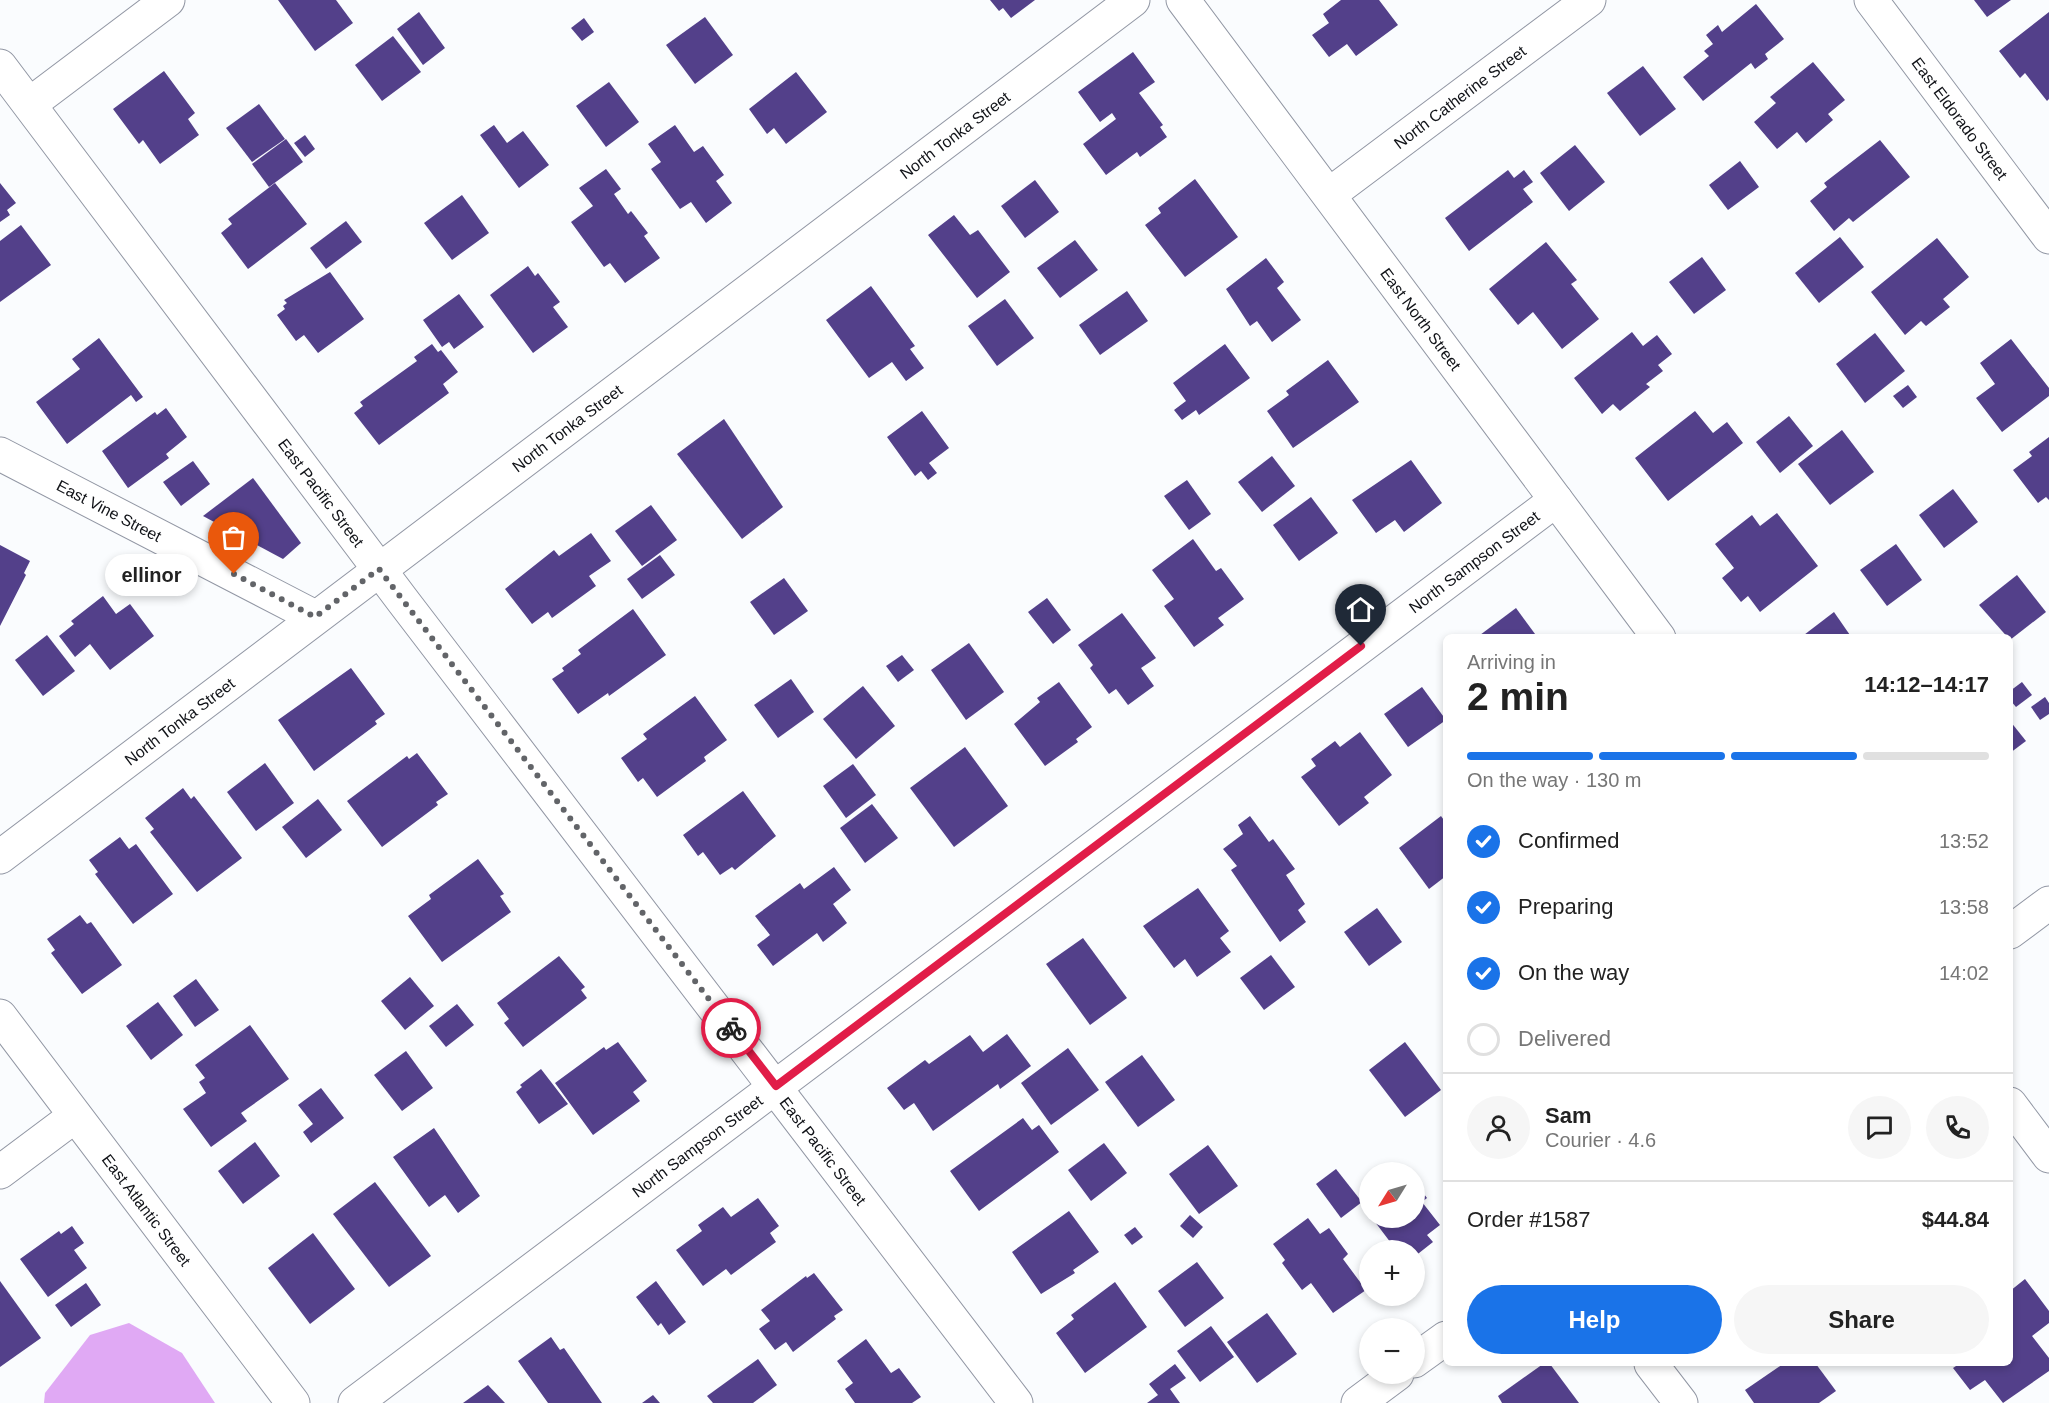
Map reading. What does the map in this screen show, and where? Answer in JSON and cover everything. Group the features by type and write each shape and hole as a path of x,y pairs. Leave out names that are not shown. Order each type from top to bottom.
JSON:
{"street":[{"path":"30,104 168,0"},
{"name":"North Tonka Street","path":"0,857 1133,0"},
{"name":"East North Street","path":"1183,0 1330,194 1656,634"},
{"name":"North Catherine Street","path":"1330,194 1588,0"},
{"name":"East Eldorado Street","path":"1871,0 2049,237"},
{"name":"East Pacific Street","path":"0,66 379,569 1016,1403"},
{"name":"East Vine Street","path":"0,454 315,617"},
{"name":"North Sampson Street","path":"355,1403 1556,500"},
{"path":"2013,930 2049,903"},
{"name":"East Atlantic Street","path":"0,1016 292,1403"},
{"path":"2013,1108 2049,1156"},
{"path":"0,1172 75,1116"},
{"path":"1425,1353 1443,1340"},
{"path":"1653,1366 1681,1403"},
{"path":"1358,1403 1384,1384"}],"shaded area":[{"path":"129,1323 182,1353 215,1403 44,1403 45,1393 90,1335"}],"building":[{"path":"278,0 336,0 353,23 315,51"},
{"path":"990,0 1035,0 1011,18 1003,8 999,11"},
{"path":"1341,0 1379,0 1398,25 1356,56 1347,44 1329,57 1312,35 1329,23 1323,14"},
{"path":"1974,0 2011,0 1987,17"},
{"path":"1756,4 1784,39 1765,54 1768,59 1755,69 1751,63 1703,101 1683,77 1709,56 1704,51 1713,44 1706,35 1718,25 1722,32"},
{"path":"419,12 445,48 423,65 397,29"},
{"path":"2049,12 2049,99 2047,101 2025,73 2020,78 1999,51"},
{"path":"705,17 733,55 695,84 666,45"},
{"path":"584,18 594,32 582,41 571,28"},
{"path":"393,36 421,72 382,101 355,65"},
{"path":"1133,52 1155,82 1139,93 1163,125 1160,127 1167,137 1140,157 1137,152 1106,175 1083,144 1116,119 1112,113 1100,122 1078,92"},
{"path":"1813,62 1845,100 1828,114 1833,120 1806,143 1797,132 1777,149 1754,122 1776,103 1770,97"},
{"path":"1643,66 1676,109 1640,136 1607,93"},
{"path":"164,71 195,113 188,119 199,135 160,164 143,140 139,144 113,109"},
{"path":"796,72 827,112 786,144 774,128 767,134 749,109"},
{"path":"609,82 639,122 606,147 576,106"},
{"path":"259,104 285,139 252,162 226,128"},
{"path":"494,125 507,143 523,131 549,165 519,188 480,135"},
{"path":"675,125 694,152 703,146 724,175 716,181 732,203 706,223 691,202 680,209 651,169 661,162 648,144"},
{"path":"305,135 315,149 305,157 294,143"},
{"path":"286,139 303,162 269,187 252,164"},
{"path":"1880,140 1910,177 1853,222 1849,218 1834,231 1810,201 1827,187 1824,183"},
{"path":"1575,145 1605,182 1569,211 1540,173"},
{"path":"1740,161 1759,187 1728,210 1709,185"},
{"path":"606,169 621,189 614,194 628,214 631,211 648,233 644,236 660,258 625,283 610,263 604,267 571,222 593,206 579,188"},
{"path":"1508,170 1514,178 1524,170 1533,182 1523,189 1533,202 1469,251 1445,218"},
{"path":"1195,179 1238,237 1185,277 1145,225 1161,213 1158,208"},
{"path":"1035,180 1059,212 1025,238 1001,206"},
{"path":"0,183 16,203 7,210 10,215 0,222"},
{"path":"275,183 307,224 248,269 221,233 232,224 228,219"},
{"path":"462,195 489,233 452,260 424,223"},
{"path":"954,215 970,235 978,230 1010,272 977,298 928,235"},
{"path":"346,221 362,242 326,269 310,248"},
{"path":"21,225 51,265 0,302 0,241"},
{"path":"1840,237 1864,267 1819,303 1795,273"},
{"path":"1937,238 1969,277 1943,299 1950,307 1926,326 1921,321 1905,335 1871,292"},
{"path":"1075,240 1098,270 1060,298 1037,268"},
{"path":"1546,242 1577,280 1571,284 1599,319 1562,349 1533,312 1518,325 1489,289"},
{"path":"1702,257 1726,290 1694,314 1669,282"},
{"path":"1266,258 1284,282 1277,288 1301,320 1272,342 1257,321 1250,326 1226,289"},
{"path":"528,266 535,276 538,273 560,302 553,307 568,327 533,353 490,295"},
{"path":"330,272 364,319 318,353 304,335 296,341 277,315 285,309 283,306 287,303 284,300"},
{"path":"871,286 915,346 910,349 924,368 906,381 892,362 869,378 826,320"},
{"path":"1127,291 1148,321 1100,355 1079,325"},
{"path":"459,294 484,327 454,349 449,342 442,347 423,320"},
{"path":"1005,299 1034,338 997,366 968,326"},
{"path":"1632,332 1643,346 1657,335 1672,354 1658,365 1663,371 1646,384 1650,387 1620,411 1613,404 1602,414 1574,378"},
{"path":"1875,333 1905,371 1865,403 1836,364"},
{"path":"99,338 143,397 136,402 131,395 67,444 36,402 80,369 72,359"},
{"path":"2011,339 2049,388 2049,396 2002,432 1976,398 1995,384 1980,363"},
{"path":"432,344 438,352 441,350 458,372 443,384 449,393 379,445 354,413 363,406 360,402 417,361 414,357"},
{"path":"1225,344 1250,378 1199,415 1196,410 1182,420 1174,410 1186,401 1173,383"},
{"path":"1328,360 1359,402 1293,448 1267,411 1289,395 1286,391"},
{"path":"1908,385 1917,397 1903,408 1893,396"},
{"path":"166,408 187,437 166,454 169,458 128,488 102,451 155,412 157,415"},
{"path":"922,411 949,448 929,463 937,473 928,480 921,471 915,476 887,437"},
{"path":"1695,411 1713,433 1727,422 1743,443 1668,501 1635,458"},
{"path":"1789,416 1813,446 1780,473 1756,442"},
{"path":"724,419 783,507 742,539 677,454"},
{"path":"1842,430 1874,472 1830,505 1798,464"},
{"path":"2049,437 2049,500 2046,497 2038,503 2013,470 2032,456 2029,452"},
{"path":"1272,456 1295,486 1262,512 1238,482"},
{"path":"1411,460 1442,503 1404,532 1395,520 1376,533 1352,500"},
{"path":"193,461 210,484 181,506 163,482"},
{"path":"253,478 301,543 283,559 203,516"},
{"path":"1187,480 1211,514 1189,530 1164,496"},
{"path":"1953,489 1978,522 1944,548 1919,515"},
{"path":"1311,497 1338,533 1299,561 1273,525"},
{"path":"651,505 677,540 642,566 615,531"},
{"path":"1777,513 1818,566 1760,612 1748,596 1741,602 1722,578 1734,568 1715,544 1752,515 1760,526"},
{"path":"591,533 611,561 589,576 596,586 552,618 548,612 532,624 505,589 554,550 559,556"},
{"path":"1193,539 1216,571 1221,568 1244,599 1218,618 1224,625 1194,647 1164,606 1174,599 1152,570"},
{"path":"1896,544 1922,580 1887,606 1860,570"},
{"path":"0,545 30,561 24,573 26,575 0,626"},
{"path":"660,555 675,575 642,599 627,579"},
{"path":"2017,575 2046,612 2013,638 2013,634 2005,634 1979,605"},
{"path":"784,578 808,611 774,635 750,602"},
{"path":"103,596 116,614 130,604 154,636 110,670 90,644 75,657 59,636 74,624 71,621"},
{"path":"1047,598 1071,630 1053,644 1028,612"},
{"path":"1516,608 1535,634 1481,634"},
{"path":"633,609 666,655 609,696 608,693 578,714 552,679 564,671 562,668 581,654 578,650"},
{"path":"1834,612 1849,634 1805,634"},
{"path":"1122,613 1156,658 1141,668 1154,686 1128,705 1116,689 1109,694 1090,668 1093,665 1078,645"},
{"path":"47,635 75,671 43,696 15,660"},
{"path":"969,643 1004,692 966,720 931,670"},
{"path":"902,655 914,670 898,682 886,666"},
{"path":"351,668 385,714 375,721 377,724 314,771 278,720"},
{"path":"791,679 814,712 778,738 754,705"},
{"path":"1059,682 1092,727 1076,739 1078,742 1045,766 1014,724 1040,702 1037,698"},
{"path":"2022,682 2032,695 2016,707 2013,704 2013,689"},
{"path":"863,686 895,726 856,759 823,719"},
{"path":"1422,687 1443,716 1443,722 1408,747 1384,714"},
{"path":"695,696 727,740 704,757 706,761 657,797 643,778 638,782 621,758 647,739 643,734"},
{"path":"2045,697 2049,703 2049,714 2040,720 2031,707"},
{"path":"2013,725 2026,741 2013,751"},
{"path":"1360,732 1392,775 1364,797 1369,803 1339,826 1301,777 1316,766 1311,759 1335,741 1340,747"},
{"path":"965,747 1008,806 954,847 910,788"},
{"path":"417,753 448,794 436,802 438,805 382,847 347,801 407,756 409,759"},
{"path":"265,763 294,803 256,831 227,792"},
{"path":"853,764 876,795 846,818 823,786"},
{"path":"183,788 191,799 194,796 242,858 197,892 150,832 154,829 145,818"},
{"path":"743,791 776,836 735,870 732,867 720,875 703,852 698,856 683,835"},
{"path":"318,799 342,830 306,858 282,827"},
{"path":"872,804 898,838 865,863 840,828"},
{"path":"1250,816 1269,842 1273,839 1295,869 1286,875 1305,904 1298,910 1306,922 1280,942 1231,870 1237,866 1223,849 1243,834 1238,825"},
{"path":"1441,816 1443,819 1443,878 1429,889 1399,848"},
{"path":"120,837 129,849 136,844 173,894 133,924 95,874 98,872 89,860"},
{"path":"478,859 504,894 500,896 511,912 442,962 408,916 431,899 429,895"},
{"path":"834,867 851,890 833,904 847,923 823,942 817,933 773,966 757,945 770,935 755,916 800,883 804,889"},
{"path":"1198,888 1229,931 1220,938 1231,952 1197,977 1185,959 1174,968 1143,926"},
{"path":"1377,908 1402,942 1369,966 1344,932"},
{"path":"80,915 87,924 91,922 122,965 82,994 51,953 55,950 47,939"},
{"path":"1083,938 1127,998 1090,1025 1046,964"},
{"path":"1271,955 1295,987 1264,1010 1240,978"},
{"path":"559,956 585,987 581,990 587,998 523,1047 504,1023 509,1019 497,1003"},
{"path":"410,977 434,1006 405,1030 381,1001"},
{"path":"196,979 219,1010 195,1027 173,996"},
{"path":"158,1002 183,1035 151,1060 126,1026"},
{"path":"457,1004 474,1025 446,1047 429,1026"},
{"path":"250,1025 289,1079 241,1113 247,1121 211,1147 183,1109 206,1093 199,1082 205,1078 195,1065"},
{"path":"1007,1034 1031,1066 1000,1089 998,1084 933,1131 914,1103 904,1110 887,1088 925,1060 929,1064 970,1035 983,1052"},
{"path":"618,1042 647,1081 633,1092 640,1101 593,1135 555,1083 604,1047 606,1050"},
{"path":"1405,1042 1441,1090 1405,1117 1369,1070"},
{"path":"1068,1048 1099,1090 1051,1125 1021,1083"},
{"path":"406,1051 433,1088 402,1111 374,1075"},
{"path":"1142,1055 1175,1100 1138,1127 1105,1082"},
{"path":"541,1069 568,1104 539,1124 516,1092 522,1087 520,1085"},
{"path":"321,1088 344,1118 311,1143 303,1132 313,1124 298,1105"},
{"path":"1023,1118 1032,1130 1039,1125 1059,1152 979,1211 950,1171"},
{"path":"434,1128 480,1196 458,1213 445,1195 429,1207 393,1157"},
{"path":"255,1142 280,1176 243,1204 218,1171"},
{"path":"1104,1143 1127,1173 1091,1201 1068,1170"},
{"path":"1208,1145 1238,1186 1199,1214 1169,1174"},
{"path":"1336,1169 1359,1198 1359,1204 1341,1218 1316,1184"},
{"path":"375,1182 431,1256 389,1287 333,1214"},
{"path":"758,1198 779,1226 770,1233 776,1242 731,1275 726,1269 703,1286 676,1250 702,1231 698,1225 723,1207 731,1217"},
{"path":"1425,1206 1440,1225 1427,1235 1433,1242 1425,1248 1425,1240 1389,1240 1380,1228 1425,1228"},
{"path":"1069,1211 1099,1252 1073,1270 1075,1273 1041,1294 1012,1252"},
{"path":"1190,1215 1203,1227 1193,1238 1180,1226"},
{"path":"1308,1218 1320,1234 1329,1228 1348,1254 1343,1259 1359,1281 1359,1295 1333,1313 1311,1283 1302,1290 1282,1263 1285,1260 1273,1244"},
{"path":"72,1226 84,1243 74,1250 87,1268 48,1297 20,1259 59,1231 61,1234"},
{"path":"1135,1227 1143,1237 1132,1245 1124,1235"},
{"path":"313,1233 355,1289 310,1324 268,1268"},
{"path":"1197,1262 1224,1298 1185,1327 1158,1291"},
{"path":"814,1273 843,1310 834,1316 836,1319 793,1352 786,1342 775,1350 759,1329 770,1321 761,1310 806,1276 807,1278"},
{"path":"2025,1279 2049,1311 2049,1323 2032,1336 2049,1358 2049,1371 2003,1403 1985,1380 1970,1390 1953,1368 1956,1366 2013,1366 2013,1289"},
{"path":"0,1281 41,1338 0,1367"},
{"path":"656,1281 686,1322 669,1335 661,1323 658,1326 636,1297"},
{"path":"1115,1282 1147,1327 1085,1373 1056,1333 1074,1319 1071,1315"},
{"path":"86,1283 101,1305 71,1327 55,1305"},
{"path":"1267,1313 1297,1354 1257,1383 1227,1342"},
{"path":"1211,1326 1234,1357 1200,1382 1177,1351"},
{"path":"551,1337 560,1350 564,1348 602,1403 548,1403 518,1361"},
{"path":"866,1339 891,1373 899,1368 921,1397 912,1403 855,1403 845,1389 853,1383 837,1361"},
{"path":"758,1359 777,1385 753,1403 713,1403 707,1396"},
{"path":"1175,1364 1186,1378 1170,1389 1180,1403 1147,1403 1158,1395 1149,1384"},
{"path":"1540,1366 1551,1366 1579,1403 1502,1403 1498,1396"},
{"path":"1780,1366 1817,1366 1836,1391 1819,1403 1754,1403 1745,1390"},
{"path":"488,1385 505,1403 463,1403"},
{"path":"653,1395 660,1403 642,1403"}],"way so far":[{"path":"234,574 315,617 379,569 731,1028"}],"place":[{"name":"ellinor","path":"234,574"}],"route":[{"path":"731,1028 776,1086 1361,646"}]}
